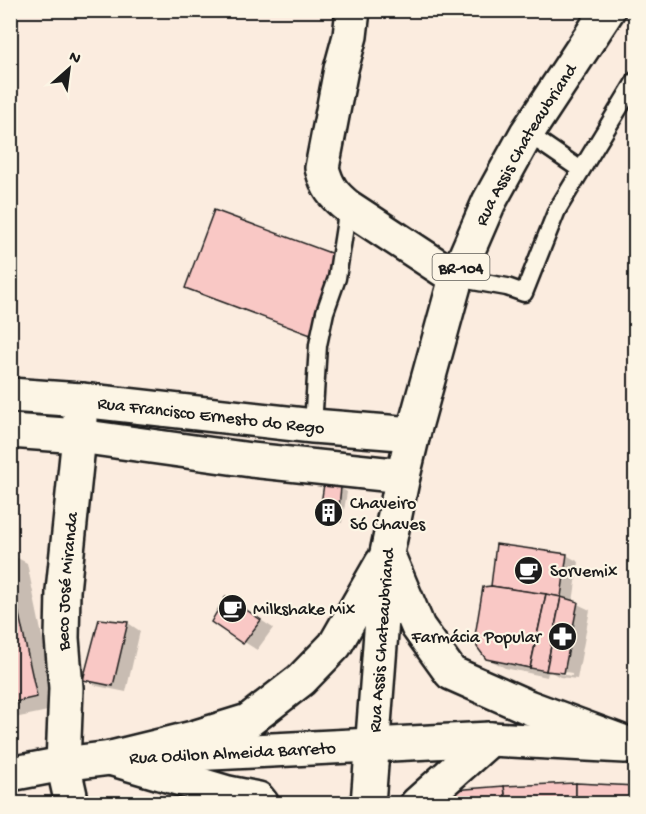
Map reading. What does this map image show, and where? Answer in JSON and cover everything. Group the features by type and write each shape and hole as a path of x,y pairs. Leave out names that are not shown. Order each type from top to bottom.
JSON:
{"main road":[{"path":"374,10 351,23 322,168 326,182 336,197 348,207 456,278"},
{"name":"Rua Assis Chateaubriand","path":"372,746 387,553 413,434 456,278 489,202 527,133 608,10"},
{"name":"Rua Francisco Ernesto do Rego","path":"10,395 81,400 313,426 413,434"},
{"name":"Beco José Miranda","path":"72,804 63,764 66,688 62,638 63,591 81,400"},
{"name":"Rua Francisco Ernesto do Rego","path":"10,430 79,436 251,460 403,476"},
{"path":"387,553 418,627 451,673 528,707 636,747"},
{"path":"111,758 248,722 301,680 335,645 387,553"},
{"path":"432,797 490,739"},
{"name":"Rua Odilon Almeida Barreto","path":"10,774 111,758 490,739 636,747"},
{"name":"BR-104","path":"368,804 372,746"},
{"path":"111,758 228,793 258,799 262,804"}],"lane":[{"path":"456,278 507,287 524,294 557,210 636,80"},
{"path":"527,133 581,170"},
{"path":"313,426 318,345 325,312 337,278 348,207"}],"building":[{"path":"214,210 344,258 316,337 185,288"},
{"path":"324,484 341,487 339,507 321,504"},
{"name":"Chaveiro Só Chaves","path":"321,504 339,507 337,520 319,518"},
{"name":"Sorvemix","path":"496,544 567,554 561,597 491,586"},
{"path":"10,573 37,697 10,703"},
{"path":"491,586 546,594 530,668 486,659 477,647 475,636 483,587"},
{"path":"546,594 561,597 546,671 530,668"},
{"name":"Milkshake Mix","path":"226,596 261,620 243,644 211,622"},
{"name":"Farmácia Popular","path":"561,597 578,602 564,673 546,671"},
{"path":"99,619 128,622 113,686 83,680"},
{"path":"576,783 576,804 506,804 504,786"},
{"path":"576,783 636,786 636,804 576,804"},
{"path":"504,786 506,804 454,804 453,790"}],"place":[{"name":"Chaveiro Só Chaves","path":"329,512"},
{"name":"Sorvemix","path":"529,570"},
{"name":"Milkshake Mix","path":"232,608"},
{"name":"Farmácia Popular","path":"562,636"}]}
